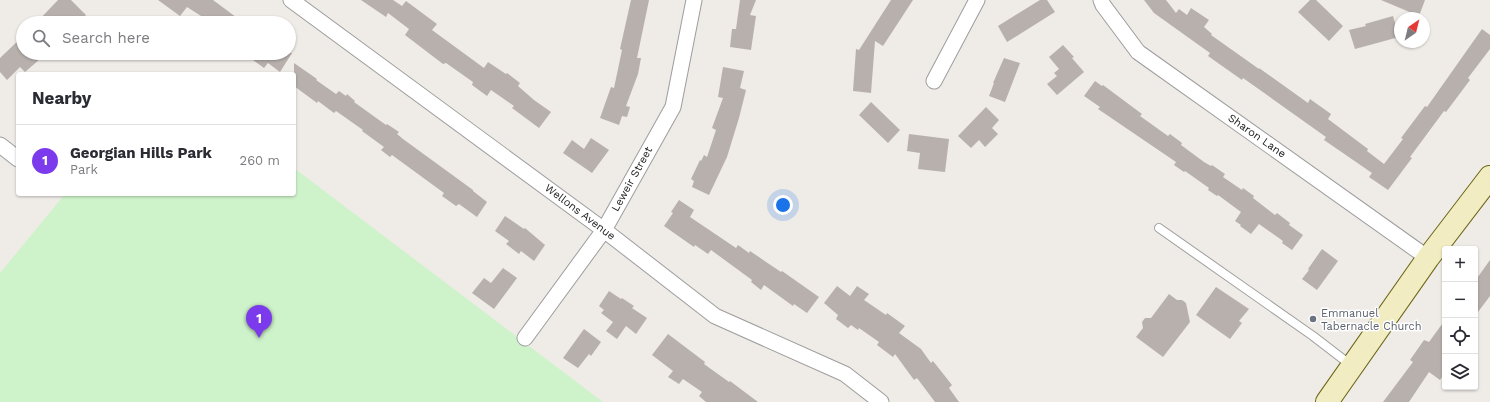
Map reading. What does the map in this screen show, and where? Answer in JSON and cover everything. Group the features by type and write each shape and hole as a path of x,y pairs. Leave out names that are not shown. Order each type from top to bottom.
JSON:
{"street":[{"name":"Wellons Avenue","path":"291,0 604,230 715,316 845,374 881,402"},
{"name":"Leweir Street","path":"525,338 604,230 673,107 694,0"},
{"path":"934,81 977,0"},
{"name":"Sharon Lane","path":"1101,0 1103,5 1138,52 1428,258"},
{"path":"0,145 16,157"},
{"path":"1327,402 1428,258 1490,177"}],"lane":[{"path":"1159,228 1313,336 1352,366"}],"green space":[{"path":"296,170 603,402 0,402 0,273 63,196 296,196"}],"building":[{"path":"58,0 71,0 86,15 85,16 43,16"},
{"path":"158,0 213,0 235,16 201,16 187,7 180,16"},
{"path":"361,0 393,0 402,6 406,1 437,24 432,30 484,68 488,62 506,74 507,73 520,83 518,86 551,112 539,128 512,108 514,106 491,90 487,96 472,85 473,82 446,63 443,64 405,35 409,29 388,13 386,17"},
{"path":"631,0 649,0 637,58 641,58 638,74 626,106 630,107 627,117 622,116 619,125 600,118 611,87 614,88 622,50 620,49"},
{"path":"740,0 756,0 750,15 756,16 751,50 730,47 732,29 736,29"},
{"path":"891,0 913,0 883,46 875,41 871,93 853,91 856,49 859,50"},
{"path":"1040,0 1047,0 1055,12 1007,42 998,26"},
{"path":"1144,0 1166,0 1176,13 1179,9 1187,15 1191,8 1209,20 1204,27 1212,34 1211,35 1308,103 1310,99 1331,114 1328,119 1368,149 1367,151 1384,164 1403,139 1401,138 1425,106 1427,107 1482,29 1490,35 1490,49 1468,78 1470,80 1446,112 1444,111 1388,190 1369,177 1372,173 1324,140 1326,137 1243,78 1242,80 1208,56 1210,53 1154,13"},
{"path":"1310,0 1316,0 1343,26 1329,41 1298,12"},
{"path":"1381,0 1425,0 1420,12 1410,12"},
{"path":"1393,16 1394,38 1355,49 1349,30 1366,26 1365,24"},
{"path":"16,43 16,60 39,60 25,72 20,67 7,80 0,72 0,58"},
{"path":"1063,45 1074,57 1072,58 1084,72 1057,95 1047,84 1057,76 1054,73 1059,69 1049,57"},
{"path":"1004,58 1020,63 1005,102 989,96"},
{"path":"253,60 288,60 280,72 268,63 264,68"},
{"path":"294,63 336,94 339,91 346,96 347,94 355,101 354,102 386,125 387,124 399,132 397,134 403,139 473,190 487,202 477,217 459,204 456,206 442,196 444,193 392,155 390,157 381,150 384,147 362,131 363,130 336,111 334,113 318,101 317,103 296,87 296,72 294,72"},
{"path":"723,67 744,71 740,88 746,90 727,157 709,195 692,187 694,181 691,179 700,160 701,161 704,155 707,157 716,130 712,128 723,98 718,97"},
{"path":"1095,81 1102,86 1103,85 1142,114 1140,116 1168,136 1170,134 1182,143 1181,145 1204,162 1211,166 1212,165 1225,174 1223,177 1254,196 1253,198 1275,215 1277,213 1290,223 1289,225 1303,235 1292,250 1282,243 1283,241 1259,224 1251,234 1235,221 1241,212 1218,195 1217,196 1208,190 1209,188 1185,171 1184,172 1174,165 1176,162 1098,109 1100,107 1084,96"},
{"path":"871,102 900,130 888,143 859,115"},
{"path":"986,107 999,120 992,128 998,134 985,147 979,140 971,148 958,136"},
{"path":"909,134 949,139 945,172 918,169 920,153 907,151"},
{"path":"591,138 609,150 592,173 563,153 572,140 584,149"},
{"path":"679,200 694,210 690,217 736,248 738,245 749,253 750,251 819,297 807,313 794,304 793,306 764,285 761,290 751,282 752,280 711,250 708,254 695,245 694,247 664,226 673,213 671,212"},
{"path":"505,216 524,229 525,228 545,245 534,261 521,251 519,254 506,244 509,241 495,231"},
{"path":"1322,249 1338,261 1317,290 1302,279"},
{"path":"1490,260 1490,296 1478,312 1478,282 1478,277"},
{"path":"503,268 517,278 494,309 472,293 484,278 491,283"},
{"path":"837,286 850,296 857,286 869,294 864,300 886,315 887,313 905,326 899,333 921,349 931,363 933,361 952,385 949,388 959,402 935,402 917,378 914,380 895,354 893,357 877,345 879,342 859,328 858,330 851,325 848,328 836,319 838,315 824,303"},
{"path":"1216,287 1249,309 1239,321 1242,323 1230,339 1196,315"},
{"path":"609,291 634,306 632,308 647,318 636,334 626,326 617,339 606,331 613,322 601,313 604,310 599,306"},
{"path":"1169,294 1177,300 1182,300 1186,303 1190,322 1163,357 1136,337 1143,328 1142,322 1145,318 1151,318"},
{"path":"1442,324 1442,377 1440,380 1429,372 1409,402 1383,402 1413,362 1410,360 1424,340 1429,342"},
{"path":"584,329 601,342 591,356 589,354 578,368 563,358"},
{"path":"668,334 705,362 704,364 758,402 706,402 699,396 702,392 683,379 679,384 668,377 673,371 652,355"}],"place":[{"name":"Emmanuel Tabernacle Church","path":"1313,319"},
{"name":"Georgian Hills Park","path":"259,338"}]}
